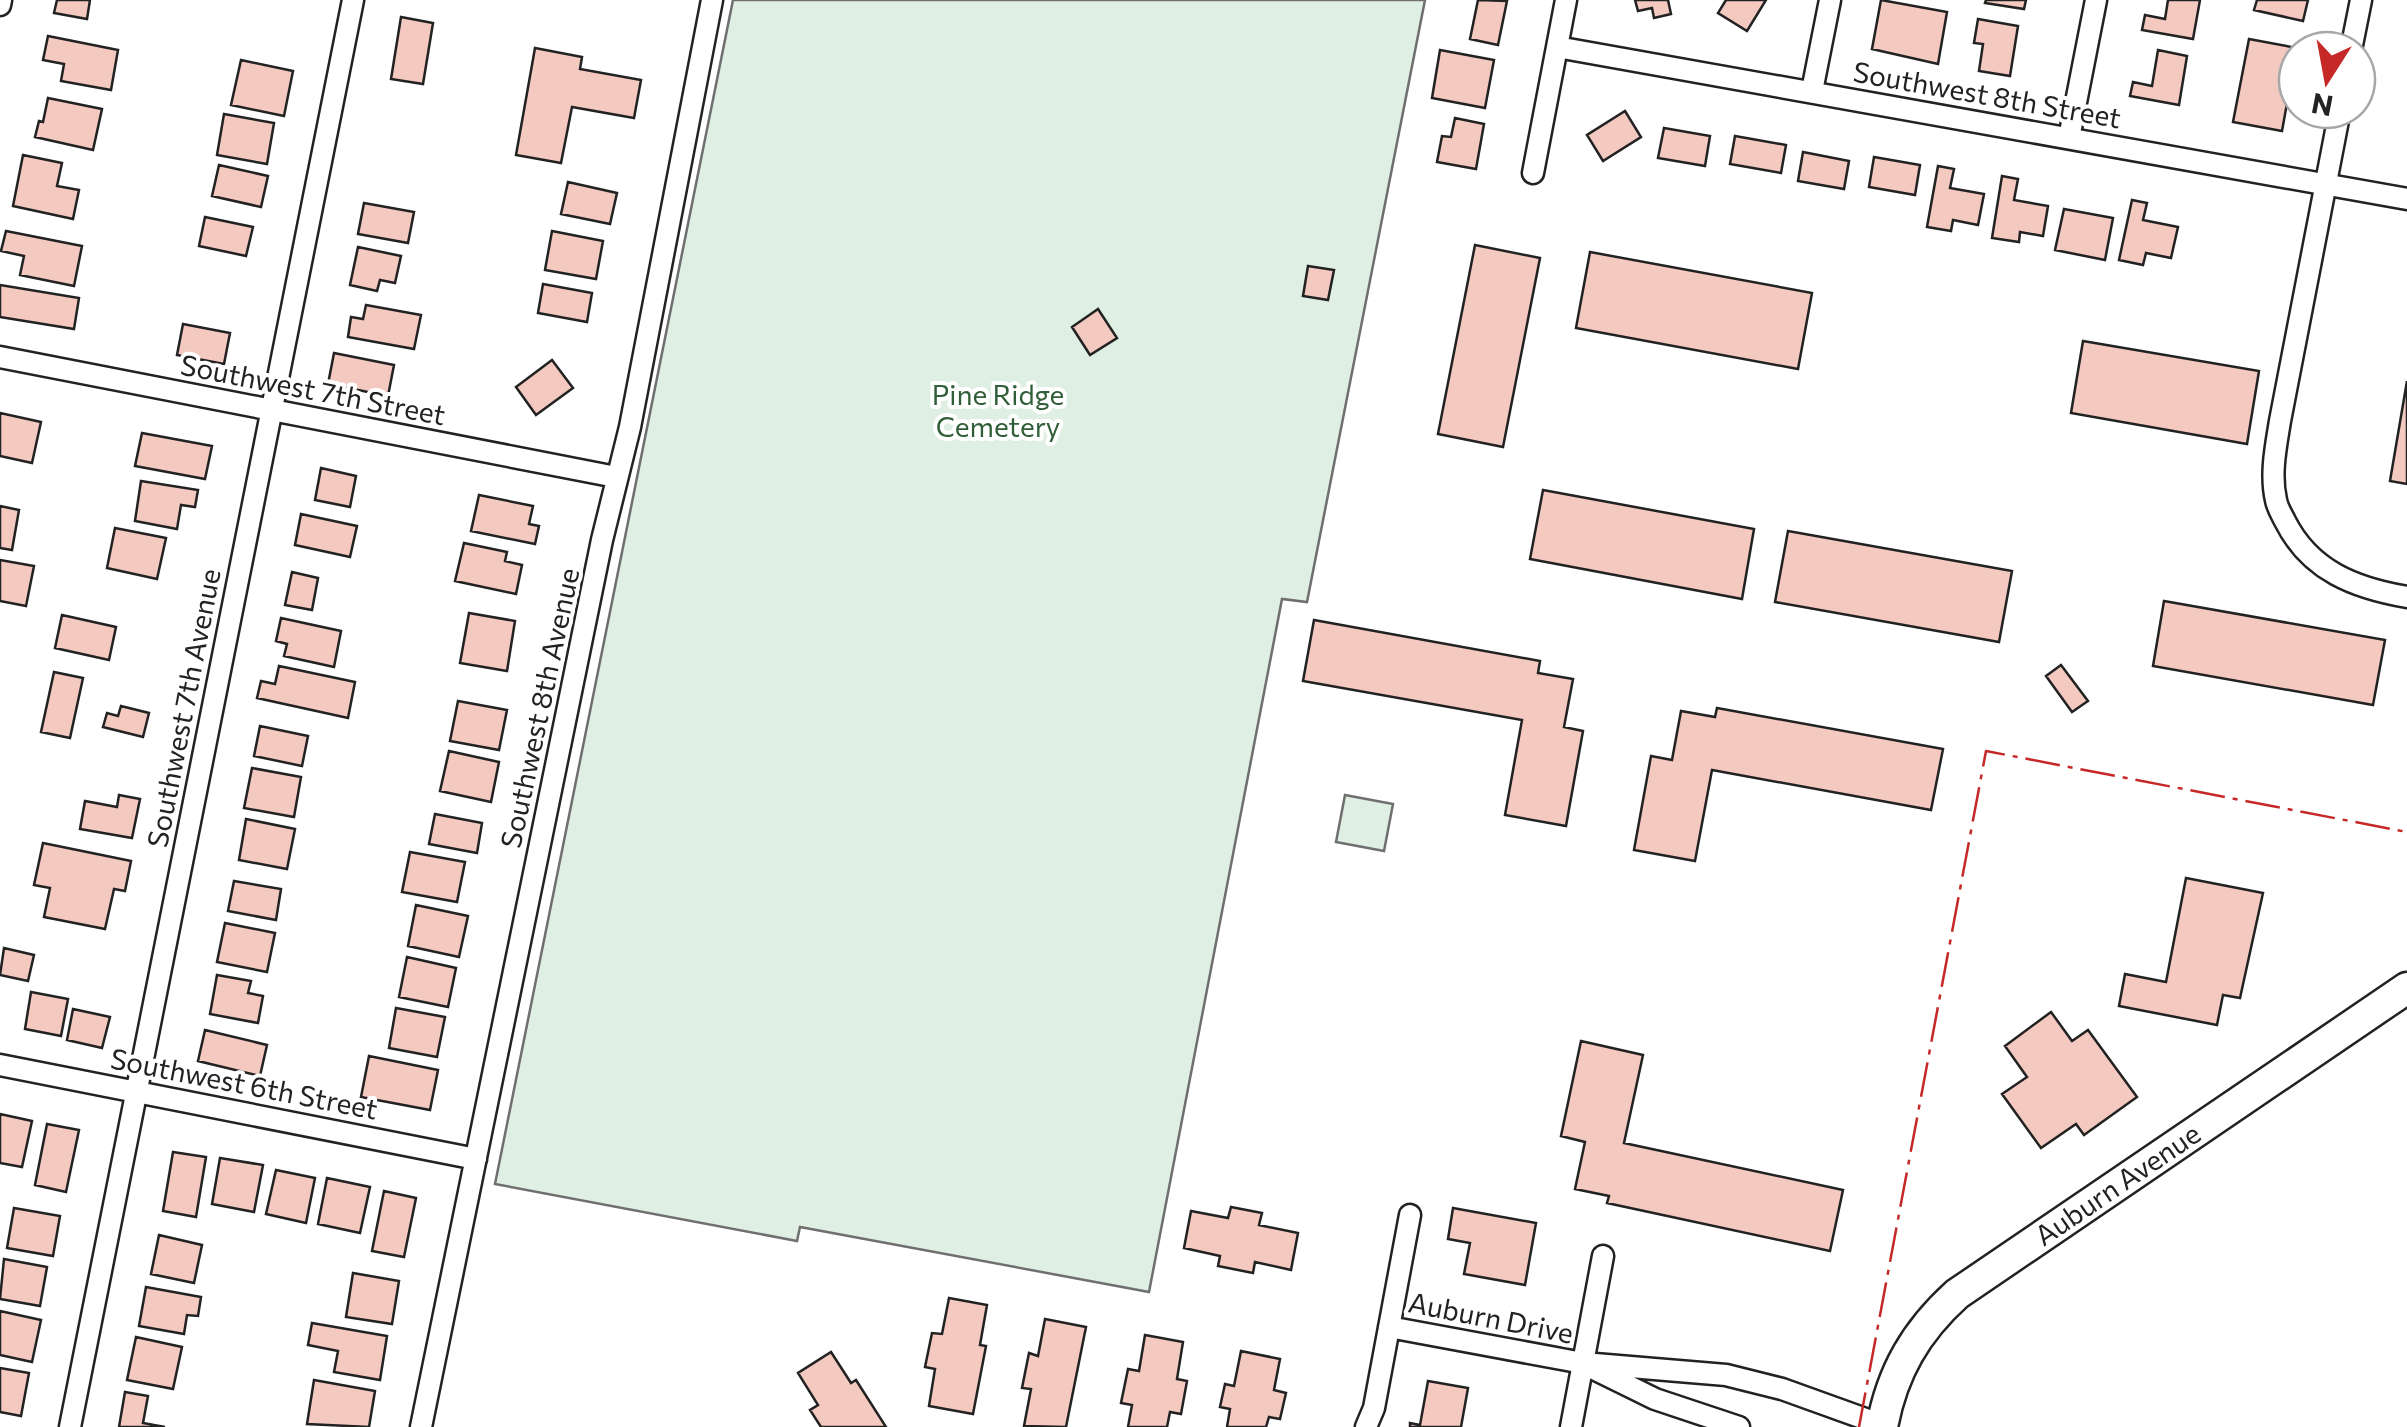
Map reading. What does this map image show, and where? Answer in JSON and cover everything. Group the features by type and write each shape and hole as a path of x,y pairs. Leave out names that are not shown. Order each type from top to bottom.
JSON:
{"street":[{"name":"Southwest 7th Avenue","path":"70,1427 353,0"},
{"name":"Southwest 8th Avenue","path":"421,1427 616,477 630,427 712,0"},
{"path":"1533,173 1566,0"},
{"path":"1812,92 1830,0"},
{"path":"2069,138 2096,0"},
{"path":"2356,30 2361,0"},
{"name":"Southwest 8th Street","path":"1557,47 2407,199"},
{"path":"2336,130 2280,421 2274,464 2276,502 2293,537 2314,562 2334,577 2407,596"},
{"name":"Southwest 7th Street","path":"0,358 616,477"},
{"name":"Auburn Avenue","path":"1882,1426 1896,1374 1912,1344 1928,1320 1957,1294 2407,988"},
{"name":"Southwest 6th Street","path":"0,1065 476,1159"},
{"path":"1366,1427 1374,1408 1410,1215"},
{"path":"1571,1427 1604,1256"},
{"name":"Auburn Drive","path":"1389,1327 1583,1363 1726,1375 1782,1389 1882,1426"},
{"name":"Auburn Drive","path":"1583,1363 1656,1399 1739,1427"}],"green space":[{"name":"Pine Ridge Cemetery","path":"733,0 1425,0 1307,602 1282,599 1149,1292 800,1227 797,1241 495,1184"},
{"path":"1345,795 1393,804 1384,851 1336,842"}],"building":[{"path":"57,0 90,0 87,19 54,13"},
{"path":"1478,0 1507,1 1498,45 1470,39"},
{"path":"1635,0 1668,0 1671,14 1654,18 1652,8 1638,11"},
{"path":"1726,0 1766,0 1747,31 1718,13"},
{"path":"1881,0 1947,12 1938,64 1872,49"},
{"path":"2026,0 2024,9 1985,3"},
{"path":"2168,0 2200,0 2193,39 2142,30 2145,15 2165,19"},
{"path":"2257,0 2308,0 2303,21 2254,10"},
{"path":"401,17 433,23 423,84 391,79"},
{"path":"1978,19 2018,26 2010,76 1979,71 1983,44 1974,43"},
{"path":"48,36 118,50 111,90 61,81 64,64 43,60"},
{"path":"2249,39 2277,44 2277,130 2282,131 2233,122"},
{"path":"535,48 582,57 580,69 641,80 634,118 572,107 561,163 516,155"},
{"path":"1440,50 1494,60 1485,108 1432,98"},
{"path":"2158,50 2187,56 2179,105 2130,96 2133,82 2152,86"},
{"path":"241,60 293,71 284,116 231,105"},
{"path":"48,98 102,109 93,150 35,137"},
{"path":"1625,111 1641,137 1603,161 1587,135"},
{"path":"224,114 274,123 267,164 217,155"},
{"path":"1455,118 1484,124 1476,169 1437,162 1442,136 1451,137"},
{"path":"1664,128 1710,136 1705,166 1658,158"},
{"path":"1735,136 1786,145 1781,173 1730,164"},
{"path":"1803,152 1849,161 1844,189 1798,181"},
{"path":"23,155 62,163 57,186 79,190 73,219 13,206"},
{"path":"1874,157 1920,165 1915,195 1869,187"},
{"path":"219,165 268,176 261,207 212,196"},
{"path":"1938,166 1954,169 1950,188 1984,194 1978,225 1953,220 1951,231 1927,227"},
{"path":"2002,176 2018,179 2014,200 2048,206 2043,236 2020,232 2019,242 1992,238"},
{"path":"568,182 617,193 610,224 561,214"},
{"path":"2132,200 2147,203 2143,220 2178,227 2171,258 2146,253 2143,265 2119,260"},
{"path":"364,203 414,212 408,243 358,234"},
{"path":"2064,209 2113,218 2105,260 2055,250"},
{"path":"205,217 253,227 246,256 199,246"},
{"path":"6,231 82,246 74,286 20,275 24,256 1,251"},
{"path":"552,231 603,241 596,279 545,270"},
{"path":"1475,245 1540,258 1503,447 1438,434"},
{"path":"358,247 401,256 395,283 380,280 377,291 350,285"},
{"path":"1590,252 1812,293 1798,369 1576,328"},
{"path":"1308,266 1334,270 1328,300 1303,296"},
{"path":"543,284 592,293 587,322 538,313"},
{"path":"0,285 79,298 74,329 0,317"},
{"path":"366,305 421,315 414,349 348,337 351,317 363,319"},
{"path":"1098,309 1117,338 1090,355 1072,327"},
{"path":"183,324 230,333 224,364 177,355"},
{"path":"2083,341 2259,371 2247,444 2071,413"},
{"path":"334,353 394,365 388,396 328,384"},
{"path":"552,360 573,388 536,415 516,387"},
{"path":"2407,381 2407,484 2390,481"},
{"path":"0,413 41,422 32,463 0,456"},
{"path":"142,433 212,446 205,479 135,466"},
{"path":"321,468 356,476 350,507 315,500"},
{"path":"141,481 198,490 195,507 181,505 177,529 135,521"},
{"path":"1543,490 1754,529 1742,599 1530,559"},
{"path":"479,495 533,506 529,524 539,526 535,544 471,531"},
{"path":"0,506 19,510 12,550 0,548"},
{"path":"301,514 357,526 350,557 295,545"},
{"path":"115,528 166,538 157,579 107,568"},
{"path":"1788,531 2012,571 1999,642 1775,602"},
{"path":"464,543 507,552 505,561 522,565 516,594 455,581"},
{"path":"0,560 34,566 26,606 0,601"},
{"path":"292,572 318,578 312,610 285,605"},
{"path":"2164,601 2385,640 2373,705 2153,666"},
{"path":"469,613 515,621 507,671 460,663"},
{"path":"62,615 116,627 109,660 55,648"},
{"path":"281,618 341,631 334,667 284,656 287,644 276,641"},
{"path":"1314,620 1540,661 1538,673 1573,679 1564,727 1583,731 1566,826 1505,815 1522,720 1303,681"},
{"path":"2061,665 2088,701 2072,712 2046,676"},
{"path":"279,666 355,682 348,718 257,698 261,681 275,684"},
{"path":"54,672 83,678 70,738 41,732"},
{"path":"458,701 507,710 499,750 450,741"},
{"path":"121,706 149,713 143,737 103,727 107,713 118,716"},
{"path":"1717,708 1943,749 1931,810 1712,770 1695,861 1634,850 1651,756 1672,760 1681,711 1715,717"},
{"path":"260,726 308,736 302,766 254,756"},
{"path":"449,751 499,762 491,802 440,791"},
{"path":"252,768 301,777 294,817 244,808"},
{"path":"119,795 140,799 132,838 80,829 85,801 117,807"},
{"path":"435,814 482,823 477,853 429,844"},
{"path":"246,819 295,829 287,869 239,860"},
{"path":"43,843 131,861 125,891 114,889 105,929 44,917 50,888 34,885"},
{"path":"410,852 465,862 457,902 402,892"},
{"path":"2186,878 2263,893 2240,998 2223,995 2217,1025 2119,1006 2125,974 2166,982"},
{"path":"234,881 281,889 276,920 228,911"},
{"path":"416,905 468,916 459,957 408,946"},
{"path":"225,923 275,933 267,972 217,962"},
{"path":"4,948 34,955 28,981 0,975"},
{"path":"407,957 456,968 448,1007 399,997"},
{"path":"217,975 251,981 248,993 263,996 258,1023 210,1014"},
{"path":"31,992 68,999 61,1036 25,1029"},
{"path":"396,1008 445,1017 437,1057 389,1048"},
{"path":"73,1009 110,1017 102,1048 67,1040"},
{"path":"2051,1012 2072,1041 2088,1030 2137,1097 2084,1135 2076,1124 2041,1148 2002,1094 2027,1077 2005,1046"},
{"path":"205,1030 267,1045 260,1076 198,1061"},
{"path":"1581,1041 1643,1055 1624,1143 1843,1190 1830,1251 1607,1203 1609,1196 1575,1189 1585,1142 1561,1136"},
{"path":"369,1056 438,1070 430,1110 361,1097"},
{"path":"0,1114 32,1121 22,1167 0,1163"},
{"path":"47,1124 79,1130 66,1192 35,1185"},
{"path":"173,1152 206,1157 196,1217 163,1211"},
{"path":"220,1158 263,1165 254,1212 212,1204"},
{"path":"276,1170 315,1178 306,1223 266,1214"},
{"path":"327,1178 370,1187 360,1233 318,1224"},
{"path":"384,1191 416,1198 404,1257 372,1251"},
{"path":"1231,1207 1262,1213 1259,1225 1298,1233 1291,1270 1255,1262 1253,1273 1218,1266 1220,1256 1184,1248 1191,1211 1228,1218"},
{"path":"14,1208 60,1216 53,1256 7,1248"},
{"path":"1453,1208 1536,1223 1525,1285 1464,1274 1470,1243 1448,1239"},
{"path":"159,1235 202,1245 194,1283 151,1274"},
{"path":"4,1259 47,1267 40,1306 0,1299"},
{"path":"353,1273 399,1281 392,1324 346,1317"},
{"path":"146,1287 201,1297 198,1316 187,1315 184,1334 139,1326"},
{"path":"949,1298 987,1305 980,1345 986,1346 973,1414 929,1406 935,1369 925,1367 932,1333 942,1334"},
{"path":"0,1311 41,1320 32,1362 0,1355"},
{"path":"1045,1319 1086,1327 1066,1427 1024,1426 1031,1389 1022,1388 1029,1353 1038,1356"},
{"path":"312,1323 387,1336 380,1380 334,1372 338,1351 308,1345"},
{"path":"1145,1335 1183,1342 1177,1379 1187,1381 1181,1414 1170,1412 1167,1427 1128,1427 1132,1405 1121,1403 1128,1369 1139,1371"},
{"path":"136,1337 182,1347 173,1389 127,1380"},
{"path":"1241,1351 1280,1359 1274,1390 1286,1393 1280,1419 1269,1417 1266,1427 1227,1427 1230,1409 1220,1407 1225,1384 1234,1386"},
{"path":"831,1352 851,1383 856,1380 886,1427 821,1427 810,1410 818,1405 798,1373"},
{"path":"0,1368 29,1373 21,1416 0,1412"},
{"path":"314,1380 375,1391 369,1427 307,1424"},
{"path":"1428,1381 1468,1388 1461,1427 1410,1427 1410,1423 1420,1425"},
{"path":"125,1392 148,1396 143,1423 165,1427 119,1427"}],"power":[{"path":"1859,1427 1986,751 2407,832"}]}
